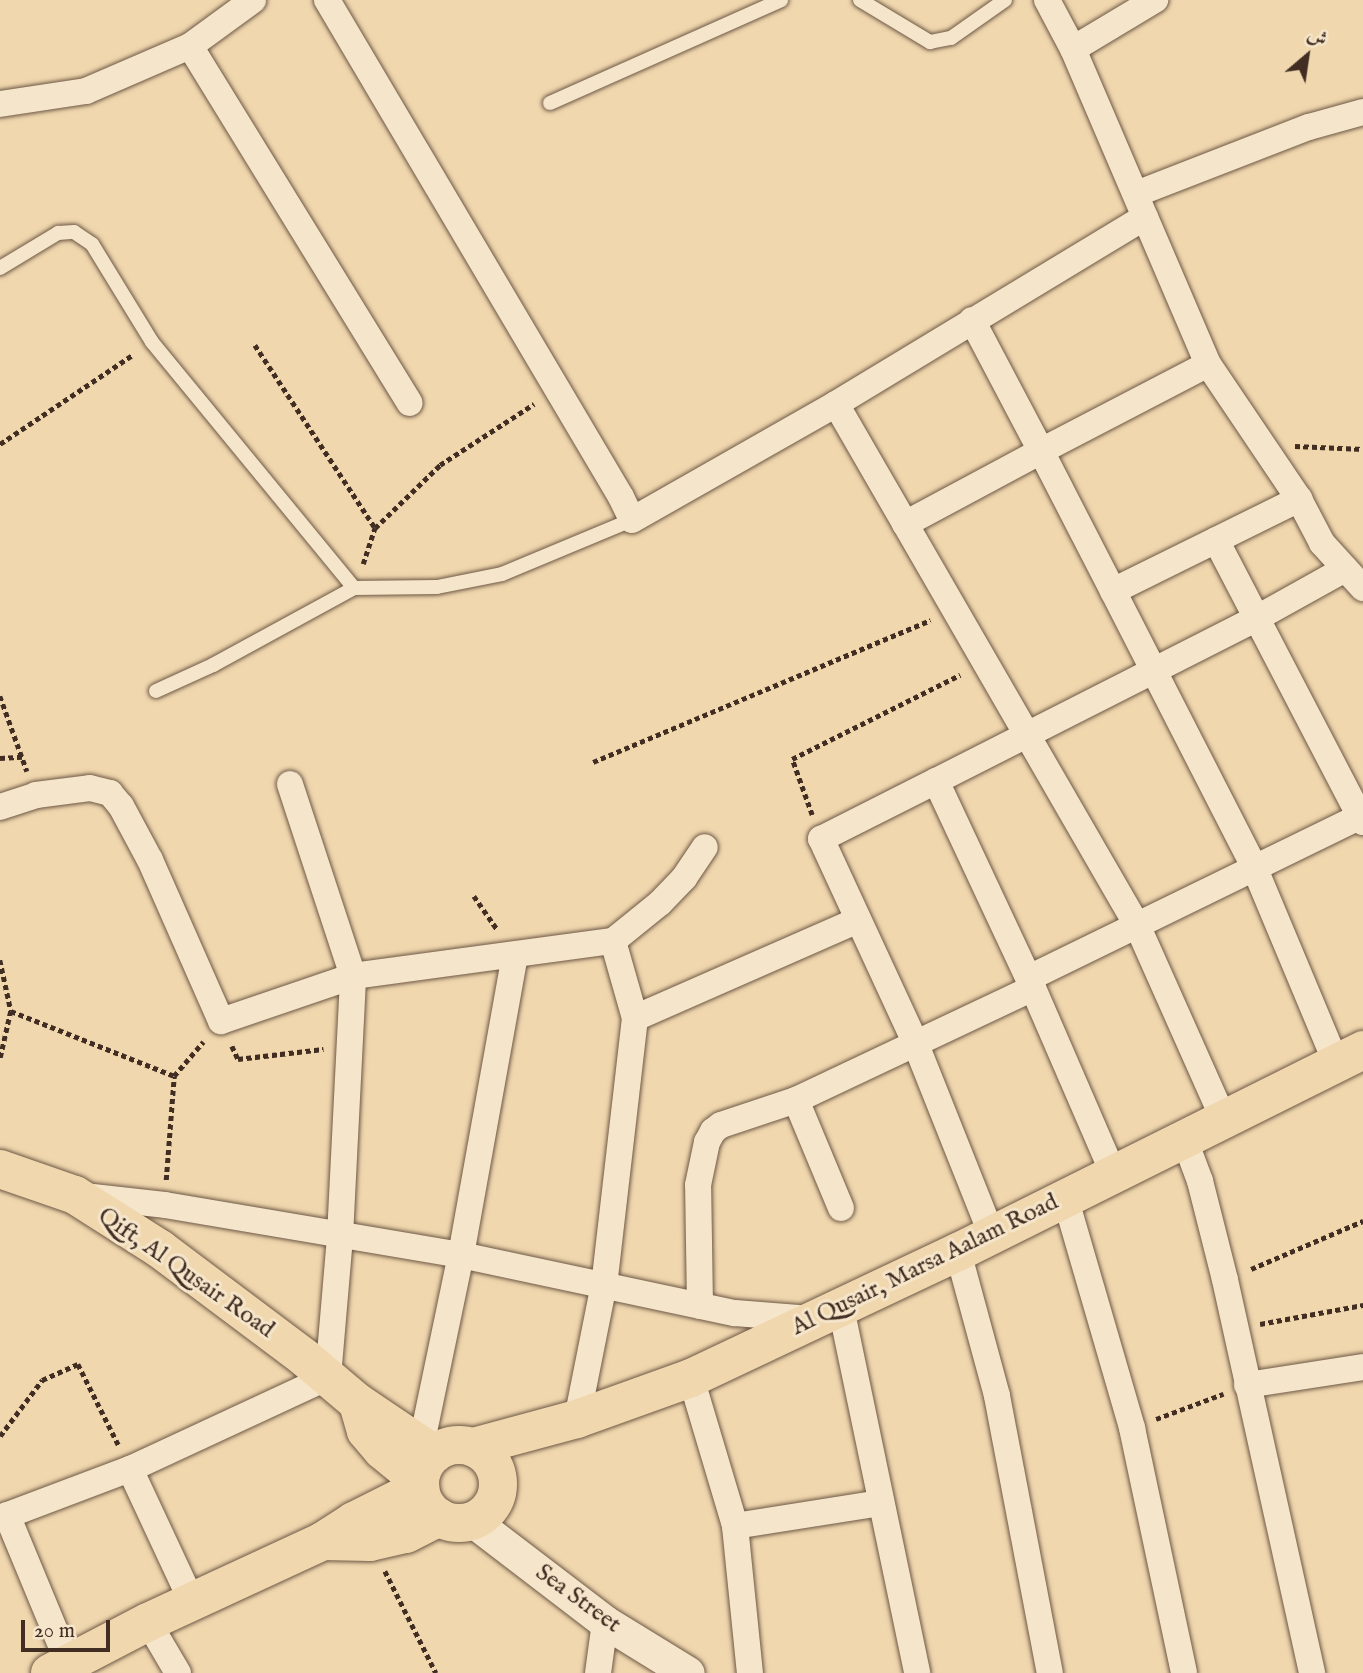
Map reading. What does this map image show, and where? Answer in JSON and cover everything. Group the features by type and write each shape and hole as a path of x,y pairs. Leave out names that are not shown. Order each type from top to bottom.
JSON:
{"main road":[{"name":"Al Qusair, Marsa Aalam Road","path":"434,1484 445,1447 473,1447 576,1419 691,1378 958,1252 991,1233 1349,1056"},
{"name":"Qift, Al Qusair Road","path":"0,1169 75,1195 160,1249 328,1377 357,1402 434,1484"},
{"path":"434,1484 487,1511 498,1489 493,1464 473,1447"},
{"path":"59,1668 148,1622 323,1541 354,1521 434,1484"},
{"path":"323,1541 370,1542 406,1534 434,1484"}],"street":[{"path":"0,104 86,91 190,46 253,0"},
{"path":"327,0 632,520 836,404 972,320 1141,205 1309,127 1363,112"},
{"path":"1047,0 1073,49 1208,364 1259,444 1299,499 1322,543 1363,588"},
{"path":"1073,49 1155,0"},
{"path":"190,46 410,403"},
{"path":"972,320 1154,670 1349,1056"},
{"path":"905,524 1208,364"},
{"path":"836,404 1138,927 1221,1120"},
{"path":"1113,591 1299,499"},
{"path":"700,1307 698,1185 707,1142 721,1125 796,1100 1138,927 1362,818 1216,540"},
{"path":"991,1233 915,1042 856,921 821,839 1257,618 1345,569"},
{"path":"936,781 1031,983 1113,1173"},
{"path":"59,1668 3,1516 130,1469 328,1377 340,1236 353,976 290,784"},
{"path":"0,807 36,795 90,788 110,793 121,806 150,860 220,1021 353,976 613,941 660,904 684,878 705,847"},
{"path":"635,1018 856,921"},
{"path":"576,1419 604,1284 635,1018 613,941"},
{"path":"434,1484 461,1255 515,955"},
{"path":"796,1100 841,1208"},
{"path":"1184,1138 1200,1181 1225,1280 1312,1673"},
{"path":"75,1195 164,1205 461,1255 735,1313 828,1314 881,1503 917,1673"},
{"path":"1065,1197 1132,1428 1184,1673"},
{"path":"958,1252 997,1396 1050,1673"},
{"path":"1247,1385 1363,1367"},
{"path":"691,1378 735,1526 750,1673"},
{"path":"130,1469 192,1602"},
{"name":"Sea Street","path":"434,1484 605,1622 688,1673"},
{"path":"735,1526 881,1503"},
{"path":"148,1622 178,1673"},
{"path":"598,1673 605,1622"}],"lane":[{"path":"550,103 780,0"},
{"path":"860,0 930,42 951,38 1005,0"},
{"path":"0,268 58,233 74,232 92,244 152,342 354,588"},
{"path":"156,691 213,665 354,588 437,587 502,574 632,520"}],"path":[{"path":"0,444 152,342"},
{"path":"255,345 375,528"},
{"path":"354,588 375,528 440,465 557,389"},
{"path":"1259,444 1363,449"},
{"path":"593,762 955,610"},
{"path":"821,839 793,759 986,662"},
{"path":"0,696 36,795"},
{"path":"0,758 22,757"},
{"path":"0,960 11,1011 0,1060"},
{"path":"11,1011 174,1076"},
{"path":"164,1205 174,1076 220,1021 238,1059 348,1046"},
{"path":"1225,1280 1363,1221"},
{"path":"1235,1328 1363,1305"},
{"path":"0,1436 42,1380 78,1364 130,1469"},
{"path":"1132,1428 1247,1385"},
{"path":"370,1542 436,1673"}]}
